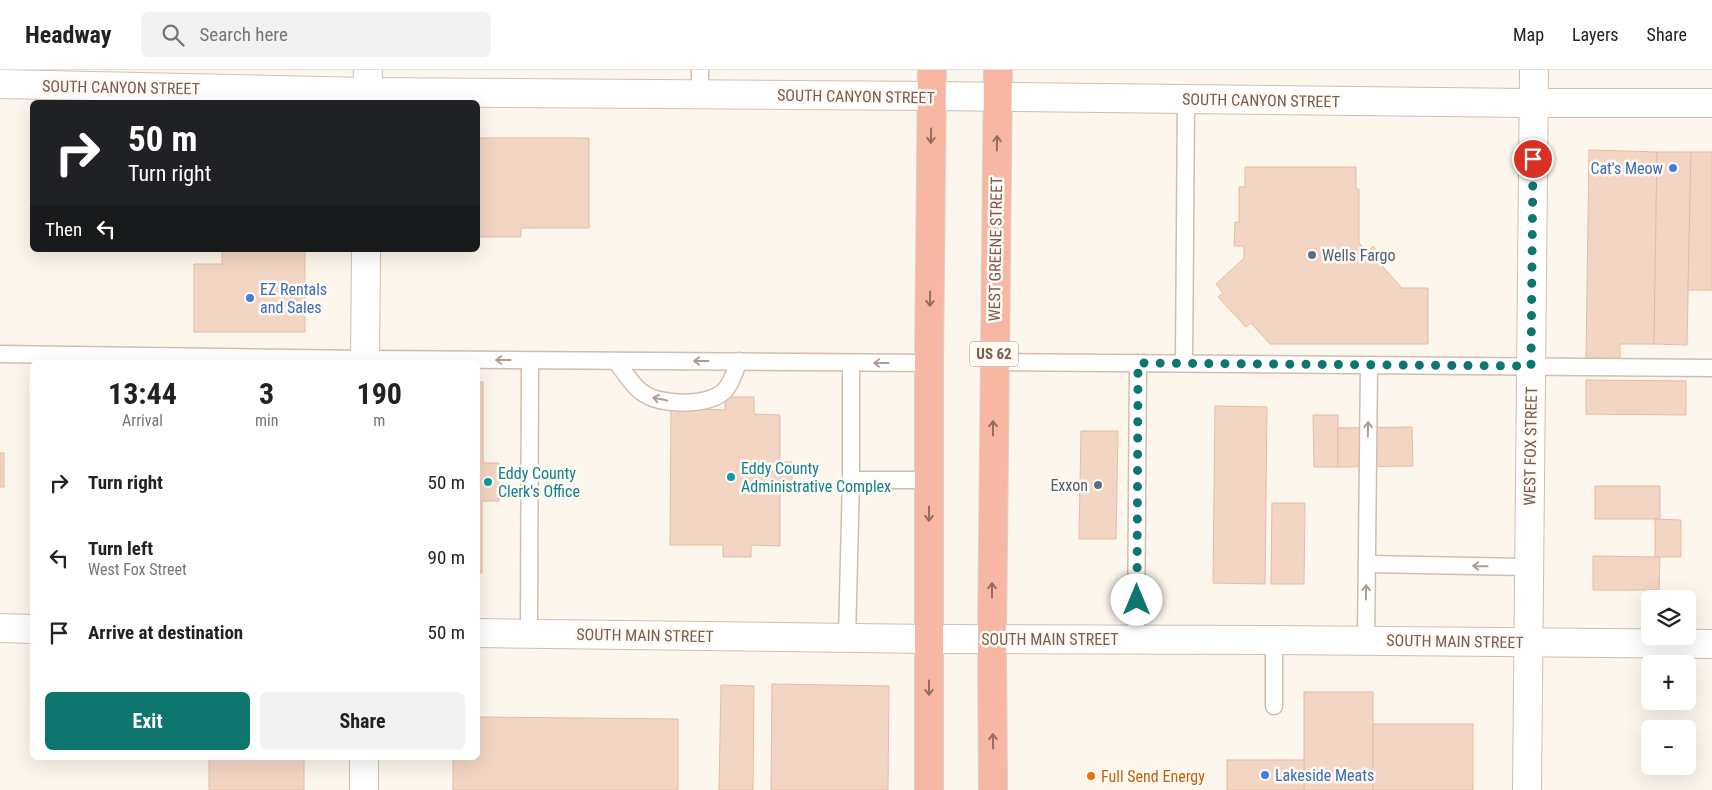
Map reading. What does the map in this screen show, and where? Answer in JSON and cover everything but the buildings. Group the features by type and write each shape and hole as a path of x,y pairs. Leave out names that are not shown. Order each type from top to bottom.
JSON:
{"highway":[{"name":"WEST GREENE STREET","path":"992,639 998,70"},
{"path":"929,790 929,363 932,83"},
{"name":"US 62","path":"992,639 993,790"}],"street":[{"name":"WEST FOX STREET","path":"1527,790 1534,70"},
{"name":"SOUTH CANYON STREET","path":"0,84 367,88 700,82 932,83 998,97 1712,103"},
{"path":"365,360 366,252"},
{"path":"0,628 30,629"},
{"name":"SOUTH MAIN STREET","path":"480,633 929,639 1366,640 1712,644"},
{"path":"364,760 364,790"}],"lane":[{"path":"1184,364 1186,99"},
{"path":"0,354 313,360"},
{"path":"480,360 929,363"},
{"path":"529,633 530,360"},
{"path":"616,361 642,393 656,400 689,402 715,399 727,389 739,361"},
{"path":"994,362 1712,368"},
{"path":"847,638 851,480 851,363"},
{"path":"1136,640 1138,363"},
{"path":"1366,640 1369,365"},
{"path":"851,480 929,480"},
{"path":"1367,564 1529,567"},
{"path":"1274,640 1274,706"}],"place":[{"name":"Cat's Meow","path":"1673,168"},
{"name":"Wells Fargo","path":"1312,255"},
{"name":"EZ Rentals and Sales","path":"250,298"},
{"name":"Eddy County Administrative Complex","path":"731,477"},
{"name":"Eddy County Clerk's Office","path":"488,482"},
{"name":"Exxon","path":"1098,485"},
{"name":"Lakeside Meats","path":"1265,775"},
{"name":"Full Send Energy","path":"1091,776"}],"route":[{"path":"1137,600 1138,363 1531,366 1533,159"}]}
